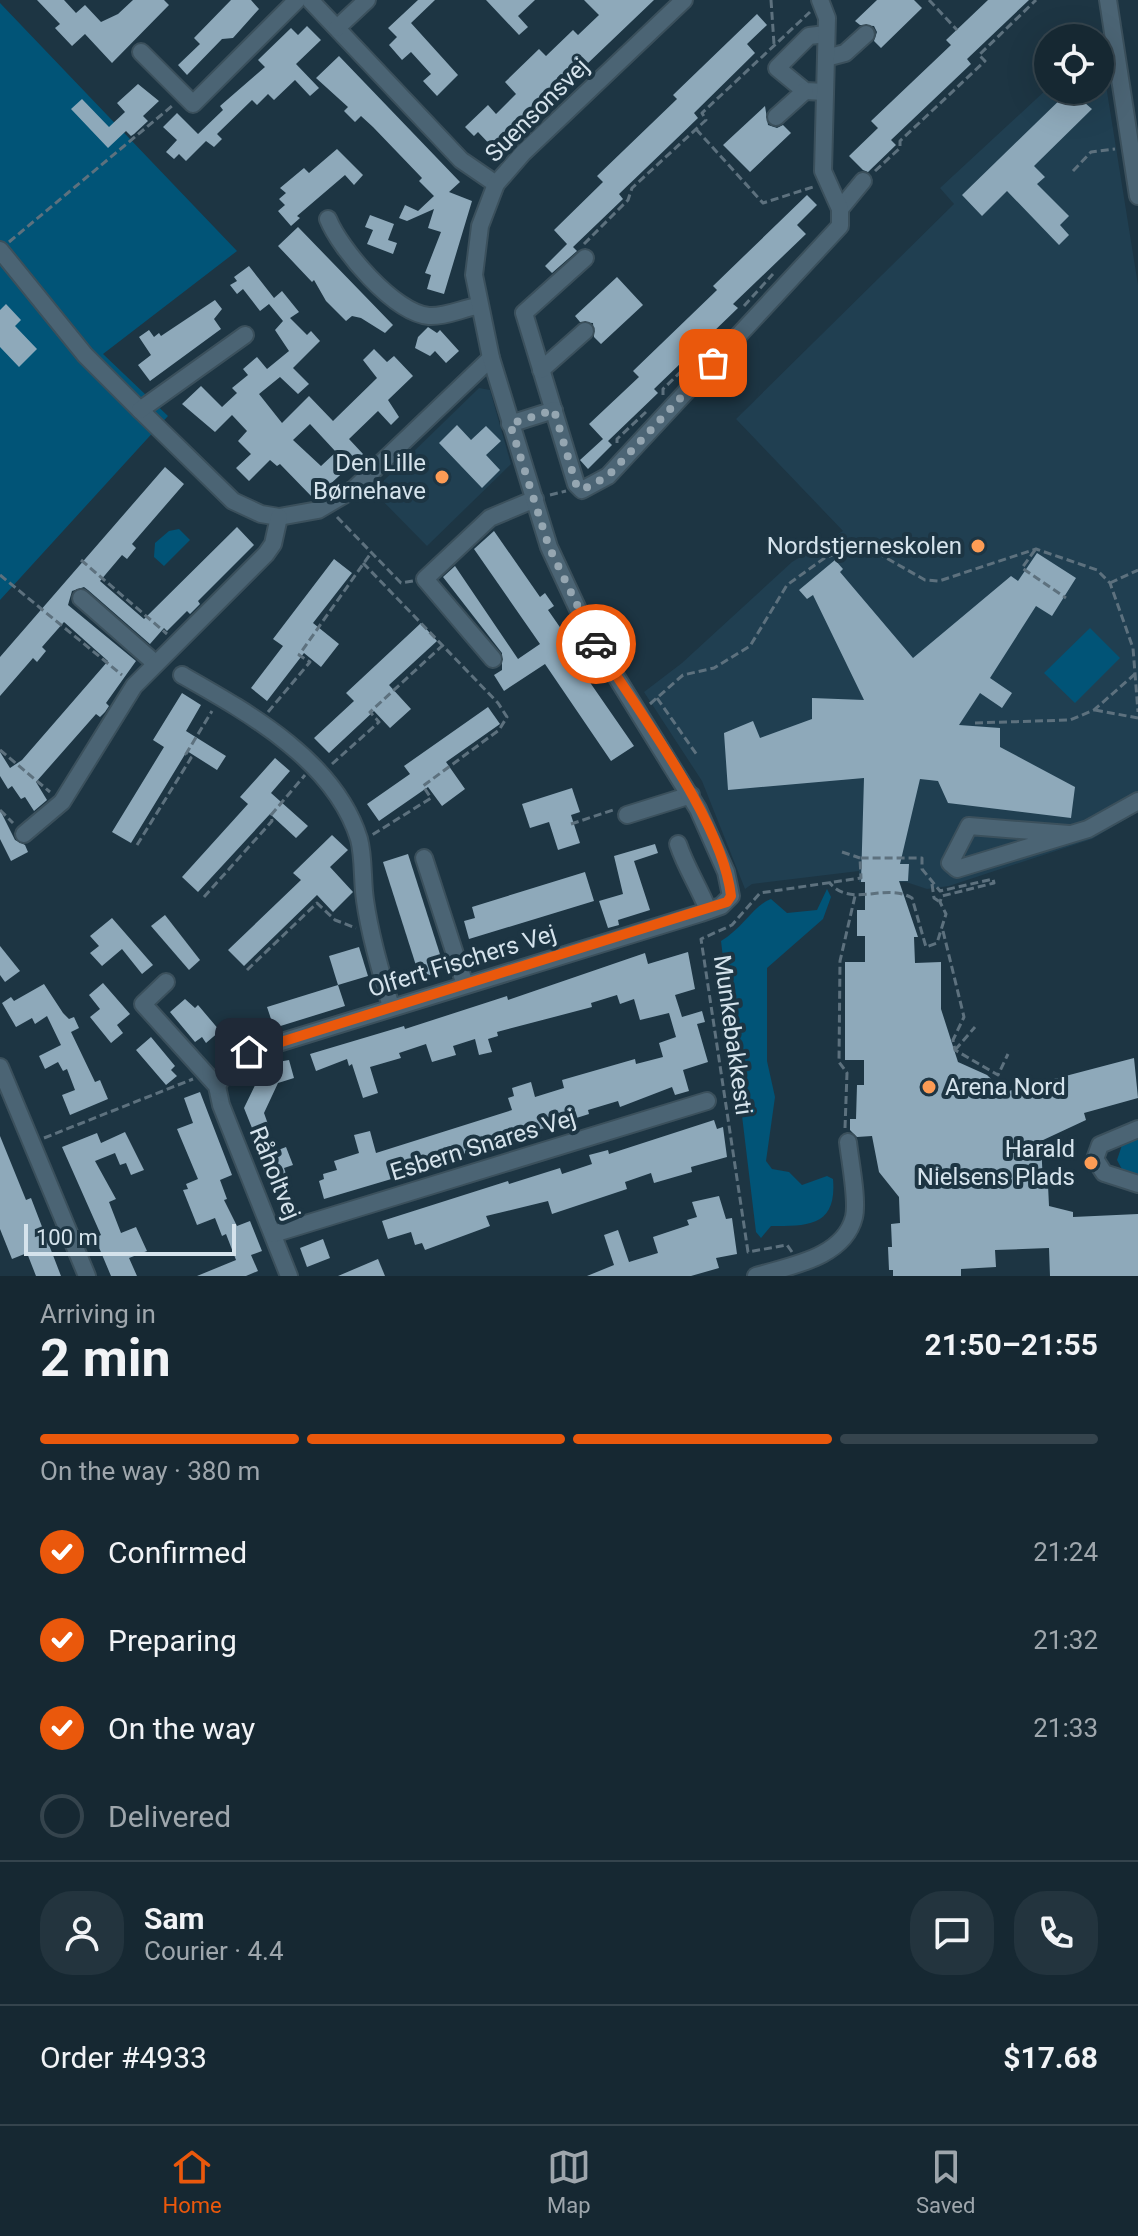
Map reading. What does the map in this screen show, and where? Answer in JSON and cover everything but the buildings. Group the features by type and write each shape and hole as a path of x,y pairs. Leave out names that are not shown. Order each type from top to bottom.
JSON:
{"street":[{"path":"141,52 193,104 297,0"},
{"path":"310,0 461,160 496,184"},
{"path":"337,28 367,0"},
{"name":"Suensonsvej","path":"684,0 523,153 496,184 486,205 475,248 477,306 549,547 588,631 691,795 726,872 731,896"},
{"path":"1108,0 1138,196"},
{"path":"585,258 524,313 576,484 582,490 608,476 840,226 840,209 823,171 826,3"},
{"path":"825,92 805,91 777,68 809,36 826,34"},
{"path":"826,58 845,53 866,34"},
{"path":"776,117 805,91"},
{"path":"840,209 863,181"},
{"path":"328,219 336,239 397,303 411,311 442,316 477,306"},
{"path":"0,250 85,355 233,501 261,514 279,517 326,506 354,489 491,358"},
{"path":"541,370 585,331"},
{"path":"140,410 245,335"},
{"path":"510,424 554,410"},
{"path":"493,659 425,579 490,518 535,499"},
{"path":"24,834 62,802 113,714 134,686 266,554 273,544 279,517"},
{"path":"81,598 155,663"},
{"path":"182,675 221,697 308,760 344,803 360,843 370,931 391,1007"},
{"path":"627,815 691,795"},
{"path":"1069,834 969,826 950,863 957,869 1088,829 1138,801"},
{"path":"678,844 688,873 696,881 708,910"},
{"path":"424,858 465,985"},
{"name":"Olfert Fischers Vej","path":"211,1080 232,1061 249,1052 721,906 731,896"},
{"name":"Råholtvej","path":"166,982 143,1004 211,1080 289,1276"},
{"path":"0,1067 87,1276"},
{"name":"Esbern Snares Vej","path":"273,1234 707,1101"},
{"path":"1138,1129 1100,1145 1095,1159 1104,1173 1138,1184"},
{"path":"756,1276 777,1273 828,1251 854,1218 848,1142"}],"path":[{"path":"771,0 774,44"},
{"path":"929,0 957,30"},
{"path":"863,181 900,148 900,141 985,61 979,55 1036,0"},
{"path":"585,258 591,252 583,243 628,200 632,188 706,120 702,113 774,44 826,3"},
{"path":"0,250 184,95"},
{"path":"696,129 763,203 827,182"},
{"path":"1073,171 1091,152 1131,146"},
{"path":"743,313 745,301 777,271"},
{"path":"617,447 617,439 664,395 663,389 697,356"},
{"path":"535,499 570,490 576,484"},
{"path":"326,506 401,583 425,579"},
{"path":"639,713 683,675 714,668 750,646 787,585 826,557 840,553 881,555 925,580 939,581 1036,549 1097,570 1110,583 1133,648 1138,712"},
{"path":"1036,549 1022,568 1066,598"},
{"path":"258,724 310,662 299,655 371,553"},
{"path":"81,560 176,641"},
{"path":"360,843 431,798 423,786 505,724 507,717 498,703 363,563"},
{"path":"1110,583 1138,570"},
{"path":"0,575 134,686"},
{"path":"321,773 379,722 370,712 443,645"},
{"path":"975,723 1070,720 1094,710 1135,674"},
{"path":"137,845 191,758 186,754 221,697"},
{"path":"657,698 697,755"},
{"path":"1094,710 1138,718"},
{"path":"0,750 62,802"},
{"path":"204,897 272,821 271,815 306,774 308,760"},
{"path":"571,824 624,807 627,815"},
{"path":"0,810 24,834"},
{"path":"829,882 837,892 855,896 904,893 912,898 926,947 937,943 946,914 934,898 932,884 922,869 922,858 860,858 842,852"},
{"name":"Munkebakkesti","path":"794,1264 787,1245 748,1252 701,939 732,925 760,893 861,878 860,858"},
{"path":"932,884 939,885 940,891 993,879 994,883 942,896 940,902"},
{"path":"848,1142 845,1136 847,1073 839,1062 840,961 855,896"},
{"path":"247,970 317,903 335,920 370,931"},
{"path":"942,927 964,1017 953,1040 955,1050 998,1075 1008,1054"},
{"path":"955,1050 975,1027"},
{"path":"33,1143 211,1080"}],"shaded area":[{"path":"0,3 237,251 103,354 168,416 0,600"},
{"name":"Nordstjerneskolen","path":"1034,101 1034,104 1109,104 1138,285 1138,812 1092,839 949,886 927,889 906,882 859,882 859,871 752,884 745,889 702,781 644,692 682,663 792,562 843,531 736,419 954,204 940,188"},
{"name":"Den Lille Børnehave","path":"479,388 490,390 511,464 427,546 373,491"},
{"path":"179,529 190,540 164,566 154,557 155,543 169,531"},
{"path":"1090,628 1120,658 1075,703 1044,673"},
{"path":"827,889 831,897 823,919 767,968 767,1061 775,1097 766,1161 772,1169 789,1172 802,1185 827,1176 833,1179 833,1195 825,1215 818,1220 808,1224 771,1226 761,1238 756,1232 721,941 771,899 787,913 817,910"},
{"path":"1138,1138 1138,1178 1124,1173 1117,1160 1122,1145"}],"way so far":[{"path":"596,644 549,547 510,424 554,410 576,484 582,490 608,476 713,363"}],"place":[{"name":"Den Lille Børnehave","path":"442,477"},
{"name":"Nordstjerneskolen","path":"978,546"},
{"name":"Arena Nord","path":"929,1087"},
{"name":"Harald Nielsens Plads","path":"1091,1163"}],"route":[{"path":"249,1052 692,916 727,902 731,896 726,872 708,828 668,756 596,644"}]}
